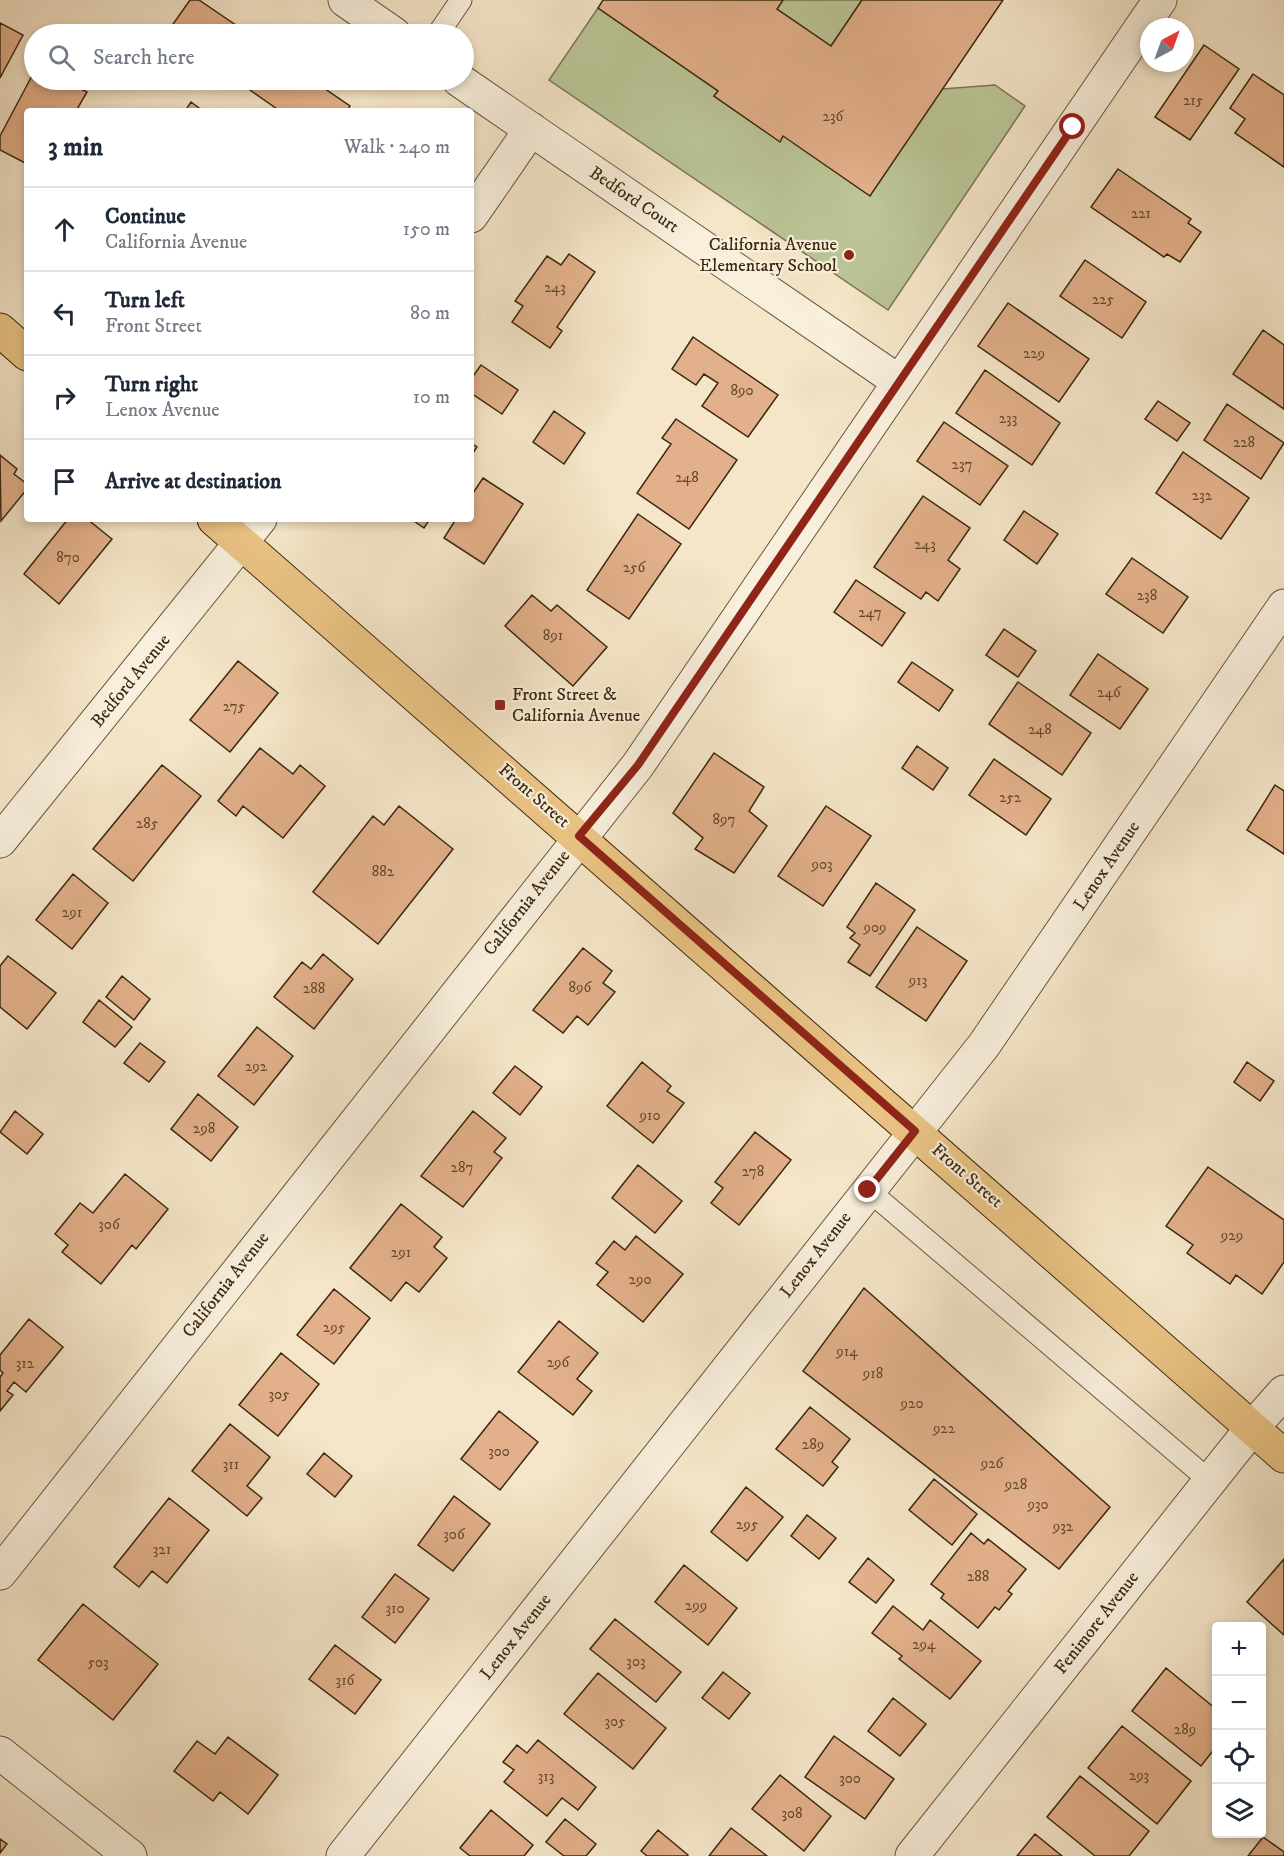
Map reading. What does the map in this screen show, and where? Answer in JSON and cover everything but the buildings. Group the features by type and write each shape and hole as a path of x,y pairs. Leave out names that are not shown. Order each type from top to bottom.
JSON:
{"main road":[{"path":"0,330 24,351"},
{"name":"Front Street","path":"223,522 251,531 579,836 1284,1456"}],"street":[{"path":"345,0 380,24"},
{"name":"California Avenue","path":"0,1572 579,836 638,765 1160,0"},
{"name":"Bedford Court","path":"474,90 898,381"},
{"path":"474,212 531,129"},
{"name":"Bedford Avenue","path":"0,841 251,531"},
{"name":"Lenox Avenue","path":"343,1856 984,1045 1284,606"},
{"name":"Fenimore Avenue","path":"912,1856 1210,1480 1284,1392"},
{"path":"0,1754 130,1856"}],"lane":[{"path":"445,24 461,0"},
{"path":"868,1190 1210,1480"}],"green space":[{"path":"783,0 862,0 831,46 777,9"},
{"path":"598,8 718,91 714,96 780,141 783,136 942,89 995,85 1025,106 888,310 549,80"}],"place":[{"name":"California Avenue Elementary School","path":"849,255"},
{"name":"Front Street & California Avenue","path":"500,705"}],"route":[{"path":"868,1190 915,1131 579,836 638,765 1073,127"}]}
